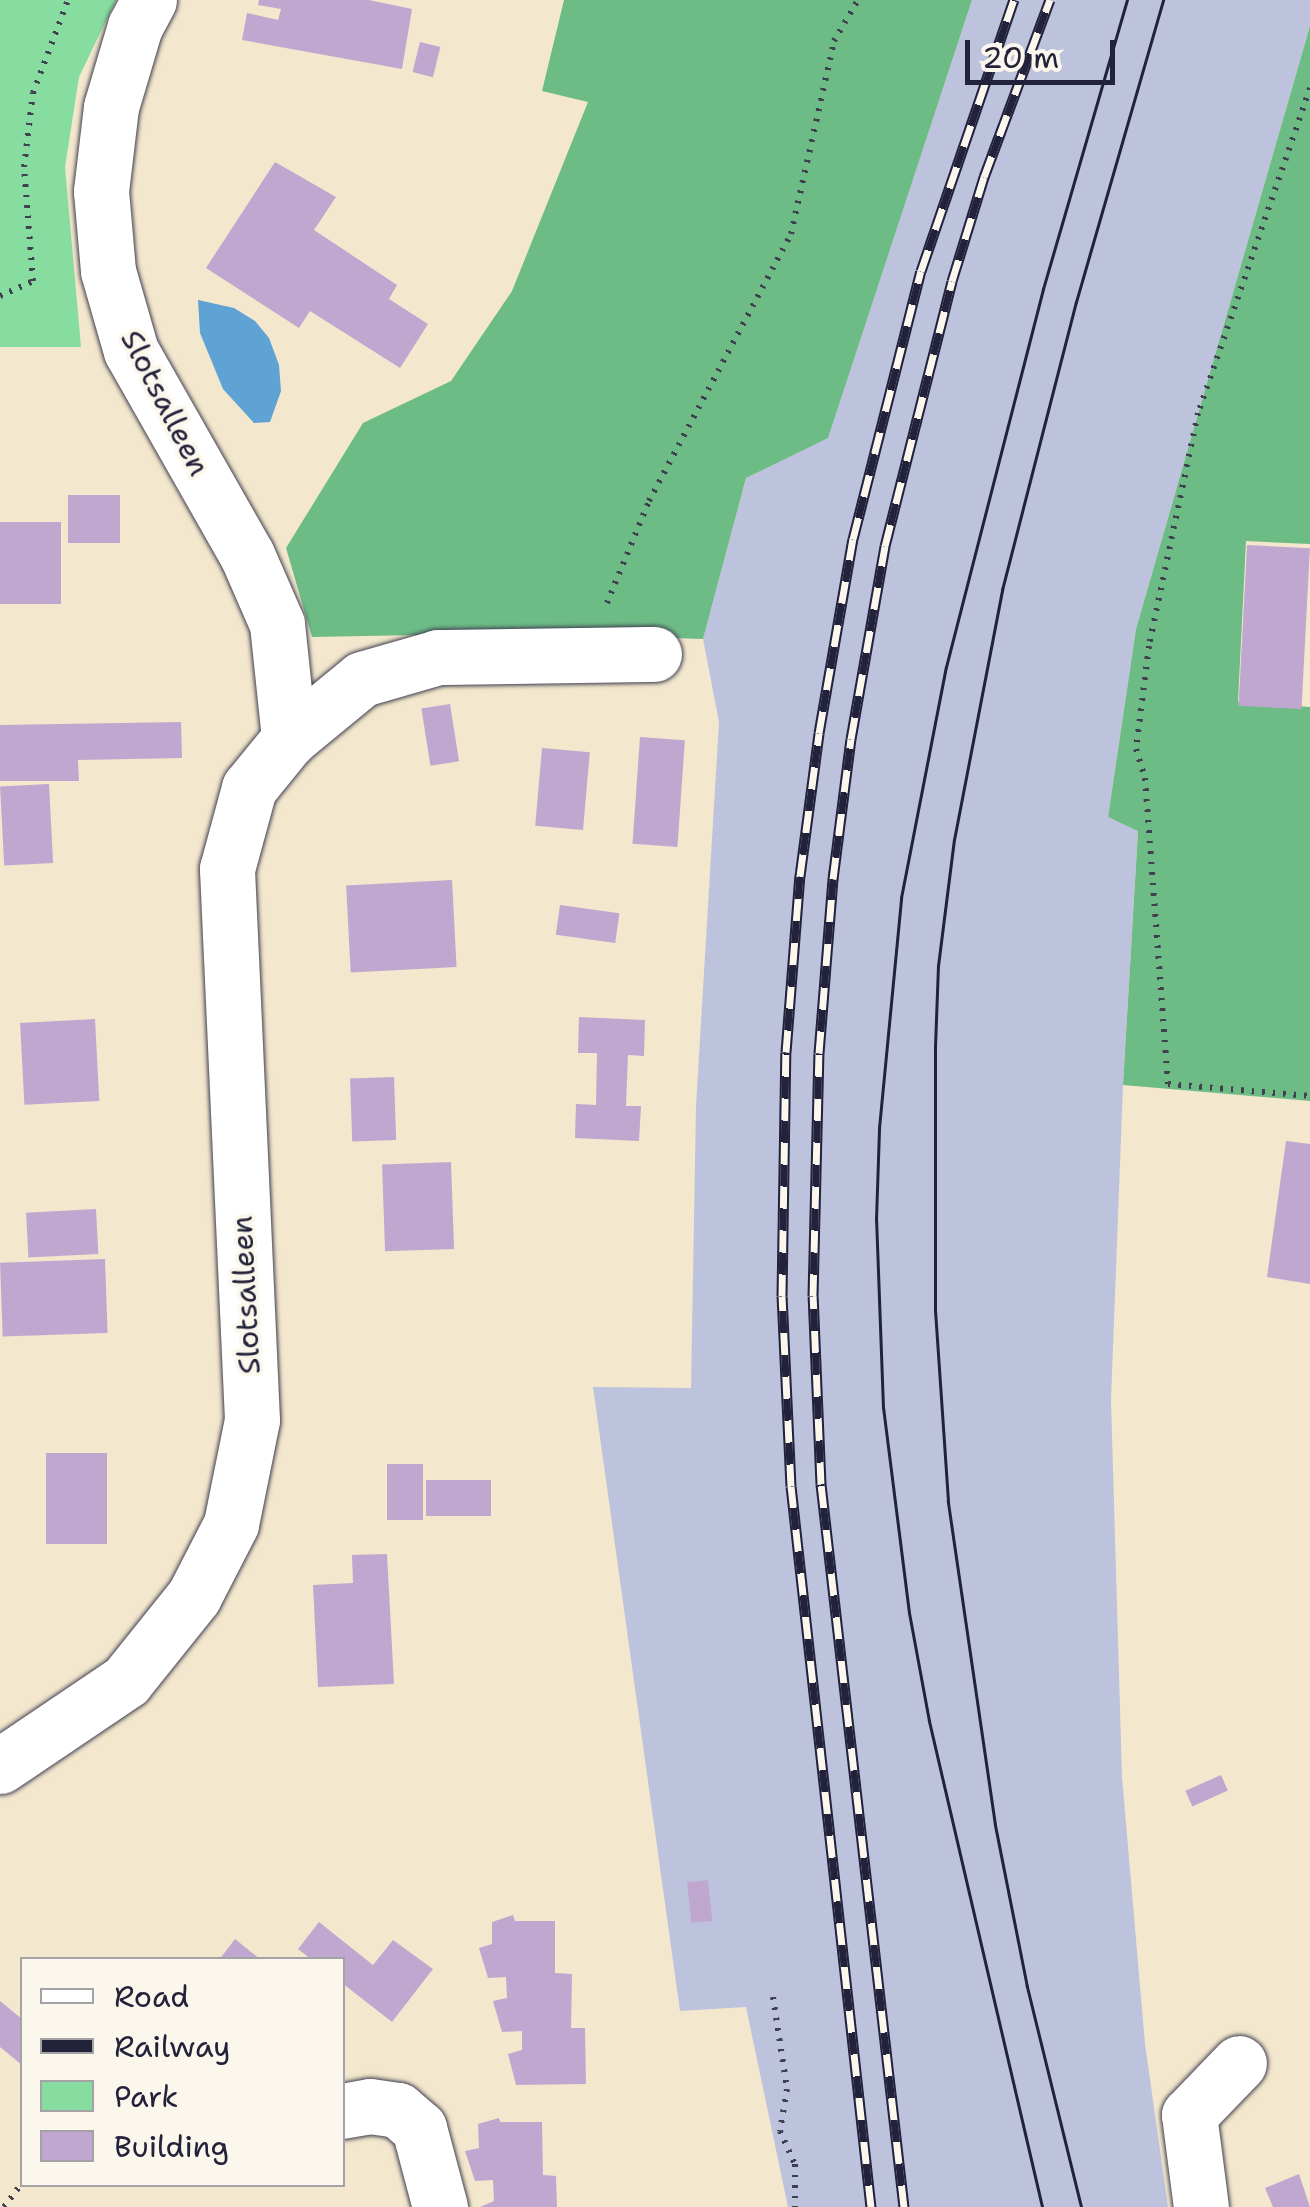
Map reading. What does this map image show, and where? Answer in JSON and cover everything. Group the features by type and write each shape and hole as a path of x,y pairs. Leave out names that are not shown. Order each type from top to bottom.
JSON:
{"street":[{"name":"Slotsalleen","path":"148,0 135,26 112,107 100,191 108,271 131,351 248,555 277,624 288,739"},
{"name":"Slotsalleen","path":"0,1766 126,1682 194,1596 232,1524 252,1420 227,870 249,788 288,739 362,680 438,656 654,654"},
{"path":"1200,2207 1189,2115 1239,2063"},
{"path":"345,2110 370,2106 398,2110 419,2128 440,2207"}],"path":[{"path":"0,296 32,281 24,167 34,93 68,0"},
{"path":"585,655 649,501 792,234 834,41 858,0"},
{"path":"1310,88 1198,413 1148,646 1136,749 1147,798 1168,1084 1310,1096"},
{"path":"773,1997 787,2088 780,2131 795,2164 795,2207"},
{"path":"4,2207 20,2186"}],"shaded area":[{"path":"972,0 1310,0 1310,26 1136,629 1108,817 1138,830 1111,1400 1122,1777 1145,2044 1168,2207 788,2207 746,2007 680,2011 593,1387 691,1388 696,1106 719,722 703,639 746,478 828,437"}],"green space":[{"path":"0,0 116,0 79,77 65,167 81,347 0,347"},
{"path":"564,0 972,0 828,438 746,478 703,639 524,633 312,637 286,548 363,423 451,381 512,291 588,102 542,91"},
{"path":"1310,26 1310,544 1246,541 1238,702 1310,707 1310,1101 1123,1085 1138,831 1108,817 1136,629"}],"water":[{"path":"198,300 234,308 255,321 269,338 279,365 281,391 270,422 254,423 223,389 200,333"}],"building":[{"path":"259,0 369,0 412,9 402,69 242,40 247,13 278,20 281,9 258,5"},
{"path":"420,42 440,47 433,77 413,72"},
{"path":"275,162 336,197 314,230 397,285 389,299 428,324 400,368 310,311 299,328 206,268"},
{"path":"68,495 120,495 120,543 68,543"},
{"path":"0,522 61,522 61,604 0,604"},
{"path":"1247,545 1310,548 1301,709 1239,706"},
{"path":"450,704 459,761 430,766 421,709"},
{"path":"181,722 182,758 78,760 79,781 0,781 0,725"},
{"path":"640,737 685,740 677,847 633,844"},
{"path":"542,748 590,752 583,830 535,826"},
{"path":"49,784 53,863 4,865 0,787"},
{"path":"452,880 457,967 351,972 346,886"},
{"path":"560,905 619,913 615,943 556,935"},
{"path":"579,1017 645,1020 644,1056 628,1055 626,1106 641,1106 639,1141 575,1138 576,1104 596,1105 597,1053 578,1053"},
{"path":"95,1019 99,1101 24,1105 20,1023"},
{"path":"394,1077 396,1140 352,1141 350,1079"},
{"path":"1286,1141 1310,1144 1310,1284 1267,1277"},
{"path":"451,1162 454,1249 385,1251 382,1164"},
{"path":"96,1209 98,1254 28,1258 26,1213"},
{"path":"105,1259 108,1333 3,1337 0,1263"},
{"path":"46,1453 107,1453 107,1544 46,1544"},
{"path":"387,1464 423,1464 423,1520 387,1520"},
{"path":"426,1480 491,1480 491,1516 426,1516"},
{"path":"387,1554 394,1684 318,1687 313,1585 353,1583 352,1555"},
{"path":"1221,1775 1228,1791 1192,1806 1185,1791"},
{"path":"708,1880 712,1921 691,1923 687,1882"},
{"path":"513,1915 515,1921 555,1921 555,1973 572,1974 571,2028 585,2028 586,2084 516,2085 508,2054 522,2050 522,2031 502,2032 493,2001 507,1998 506,1977 488,1978 479,1948 492,1944 492,1922"},
{"path":"319,1922 373,1965 393,1940 433,1969 392,2022 345,1985 345,1957 308,1957 298,1949"},
{"path":"235,1939 257,1957 221,1957"},
{"path":"0,2001 20,2017 20,2063 0,2047"},
{"path":"499,2118 500,2122 542,2122 543,2175 556,2176 557,2207 480,2207 494,2201 493,2180 475,2181 465,2151 479,2148 478,2124"},
{"path":"1299,2174 1310,2207 1273,2207 1265,2188"}],"tram line":[{"path":"1042,2207 929,1721 909,1613 883,1408 876,1220 879,1128 901,898 946,667 1043,289 1127,0"},
{"path":"1081,2207 1027,1987 995,1825 948,1501 935,1312 938,966 954,840 1002,590 1076,302 1163,0"}],"railway":[{"path":"871,2207 791,1486 782,1296 786,1052 800,876 819,733 853,539 921,271 1014,0"},
{"path":"904,2207 821,1484 813,1296 819,1053 833,879 851,739 885,546 952,281 984,177 1050,0"}]}
